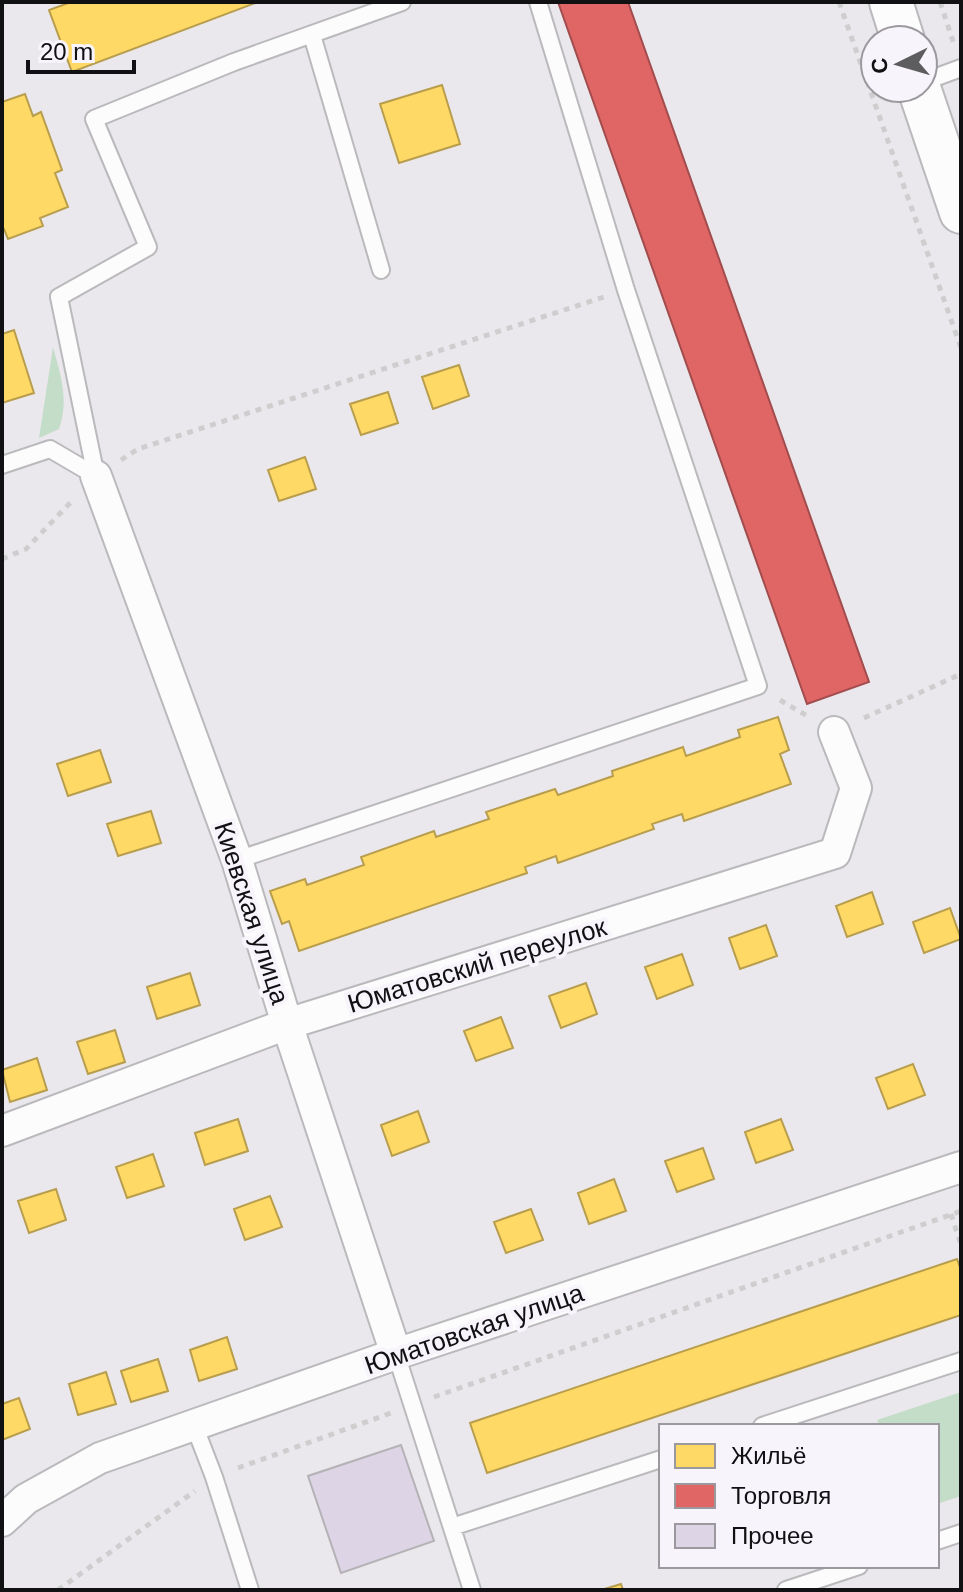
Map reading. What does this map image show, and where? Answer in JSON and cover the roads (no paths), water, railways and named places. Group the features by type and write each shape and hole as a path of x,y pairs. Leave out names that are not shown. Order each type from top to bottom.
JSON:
{"street":[{"path":"891,2 898,24"},
{"path":"924,104 961,212"},
{"name":"Киевская улица","path":"96,476 237,860 287,1024 396,1354"},
{"name":"Юматовский переулок","path":"2,1131 287,1024 835,853 856,788 834,732"},
{"name":"Юматовская улица","path":"2,1521 26,1499 100,1458 396,1354 961,1167"}],"lane":[{"path":"96,476 59,297 148,247 94,119 402,2"},
{"path":"237,860 758,686 626,290 538,2"},
{"path":"312,35 381,270"},
{"path":"939,76 961,68"},
{"path":"2,465 50,449 96,476"},
{"path":"396,1354 472,1590"},
{"path":"768,1424 961,1361"},
{"path":"194,1425 250,1590"},
{"path":"452,1527 659,1460"},
{"path":"939,1540 961,1533"},
{"path":"786,1590 853,1568"}]}
